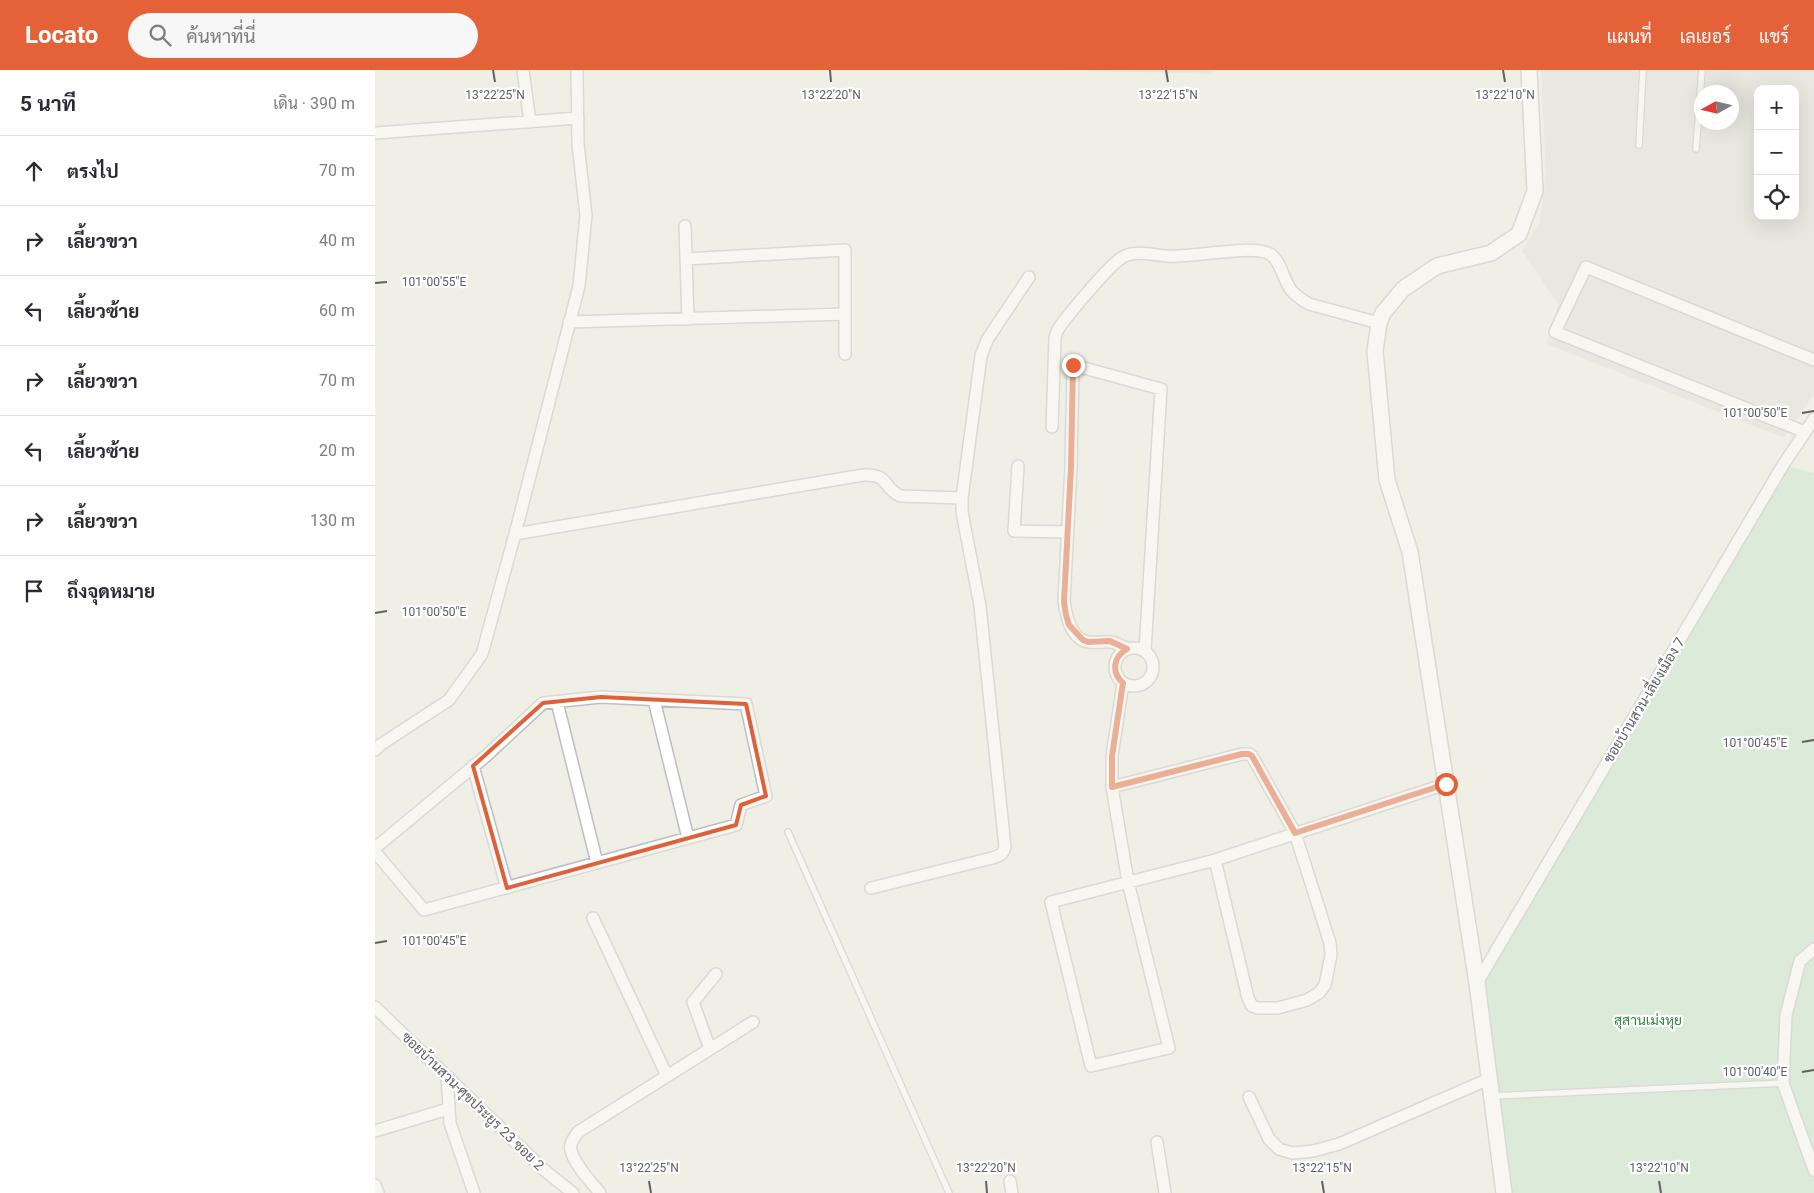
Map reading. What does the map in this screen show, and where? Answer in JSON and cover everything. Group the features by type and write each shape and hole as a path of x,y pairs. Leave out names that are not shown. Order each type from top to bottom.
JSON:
{"street":[{"path":"523,70 530,122"},
{"path":"375,750 380,744 449,700 482,654 579,286 586,215 578,144 577,70"},
{"path":"1504,1193 1477,983 1410,552 1387,480 1375,351 1379,323 1383,312 1403,289 1437,266 1491,253 1519,234 1535,191 1529,70"},
{"path":"375,133 578,118"},
{"path":"685,226 688,319"},
{"path":"686,259 845,250 845,354"},
{"path":"1052,427 1055,338 1057,331 1115,262 1129,254 1183,257 1229,252 1263,252 1275,259 1291,290 1309,304 1379,323"},
{"path":"1805,432 1555,332 1585,267 1814,360"},
{"path":"871,888 988,859 1004,852 980,606 964,529 962,498 981,356 987,340 1029,277"},
{"path":"569,322 845,314"},
{"path":"1127,649 1118,656 1115,662 1116,673 1123,683 1135,686 1141,684 1151,675 1152,662 1145,651 1139,648 1127,649 1110,641 1088,642 1083,640 1069,625 1064,602 1071,467 1073,365 1161,389 1145,651"},
{"name":"ซอยบ้านสวน-เลี่ยงเมือง 7","path":"1477,983 1778,474 1814,419"},
{"path":"1018,466 1013,531 1067,532"},
{"path":"515,534 863,475 875,475 882,478 893,492 900,496 962,498"},
{"path":"1123,683 1112,756 1112,787 1128,882 1169,1048 1091,1066 1051,902 1128,882 1215,860 1446,784"},
{"path":"375,848 473,766 543,703 601,697 746,704 766,796 741,805 736,825 424,910 375,852"},
{"path":"654,700 688,838"},
{"path":"557,702 597,863"},
{"path":"1112,787 1242,754 1252,756 1295,833 1330,943 1331,955 1325,985 1319,993 1293,1005 1278,1008 1258,1008 1252,1006 1248,998 1215,860"},
{"path":"473,766 507,888"},
{"path":"593,918 667,1076"},
{"path":"1814,949 1801,961 1787,1015 1783,1083 1814,1170"},
{"path":"710,1049 693,1002 716,974"},
{"name":"ซอยบ้านสวน-ศุขประยูร 23 ซอย 2","path":"375,1007 544,1170 573,1193"},
{"path":"600,1193 575,1160 570,1150 572,1140 578,1132 753,1022"},
{"path":"447,1076 448,1109 454,1137 474,1193"},
{"path":"1249,1097 1269,1139 1279,1149 1292,1153 1313,1151 1339,1144 1489,1079"},
{"path":"375,1131 448,1109"},
{"path":"1157,1142 1165,1193"},
{"path":"1009,1181 1012,1193"},
{"path":"375,1185 378,1193"}],"lane":[{"path":"1639,145 1643,70"},
{"path":"1696,149 1702,70"},
{"path":"788,832 949,1193"},
{"path":"1492,1096 1783,1083"}],"highlighted area":[{"path":"601,697 746,704 766,796 741,805 736,825 507,888 473,766 543,703"}],"shaded area":[{"path":"1060,70 1210,70 1211,74"},
{"path":"1541,70 1814,70 1814,394 1784,438 1547,344 1558,304 1522,251 1539,223 1546,176"}],"green space":[{"name":"สุสานเม่งหุย","path":"1783,465 1814,473 1814,1193 1504,1193 1477,983"}],"route":[{"path":"1073,365 1071,467 1064,602 1069,625 1083,640 1088,642 1110,641 1127,649 1118,656 1115,662 1116,673 1123,683 1112,756 1112,787 1242,754 1249,754 1252,756 1295,833 1446,784"}]}
